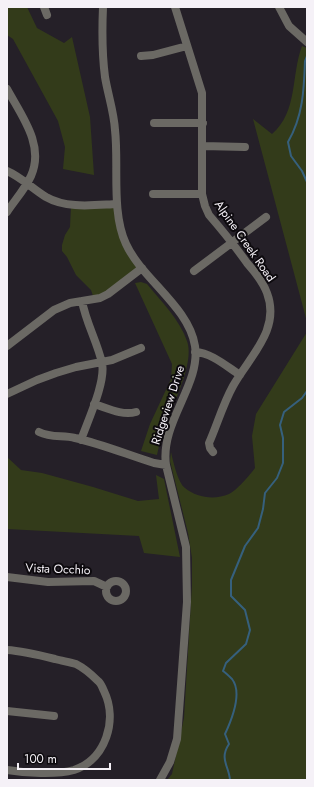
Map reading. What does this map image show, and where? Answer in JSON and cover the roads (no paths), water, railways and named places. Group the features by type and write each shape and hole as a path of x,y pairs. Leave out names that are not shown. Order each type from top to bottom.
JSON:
{"street":[{"name":"Ridgeview Drive","path":"103,7 105,71 115,129 119,224 129,251 186,322 193,339 195,352 191,376 167,440 165,452 166,465 186,547 187,602 177,739 170,762 160,780"},
{"name":"Alpine Creek Road","path":"175,7 202,93 202,194 205,206 209,214 264,286 270,304 271,313 270,323 263,341 240,375 230,393 209,443 213,452"},
{"path":"279,7 289,26 307,42"},
{"path":"140,56 153,55 187,46"},
{"path":"7,89 10,103 32,137 35,161 34,169 26,184 7,212"},
{"path":"154,123 203,123"},
{"path":"203,146 245,147"},
{"path":"7,171 47,197 64,204 117,204"},
{"path":"154,194 202,194"},
{"path":"194,271 266,217"},
{"path":"7,346 54,310 70,302 94,299 108,294 142,268"},
{"path":"81,440 102,379 102,362 86,319 82,301"},
{"path":"7,394 56,373 122,357 141,348"},
{"path":"195,352 204,353 211,356 240,375"},
{"path":"94,404 121,413 131,414 136,412"},
{"path":"39,432 48,436 67,436 154,463 166,465"},
{"name":"Vista Occhio","path":"7,577 48,582 94,581 107,587"},
{"path":"7,650 17,650 76,664 100,682 108,698 111,719 107,737 99,751 86,764 73,770 51,773 7,770"},
{"path":"7,711 54,716"}],"waterway":[{"path":"307,56 305,61 300,113 288,142 291,156 302,171 307,182"},
{"path":"230,780 225,762 226,749 229,744 225,734 231,721 237,691 232,679 223,671 226,663 246,644 250,630 245,610 231,596 231,580 245,546 258,528 265,493 277,478 283,463 283,438 280,425 284,412 302,398 307,391"}]}
